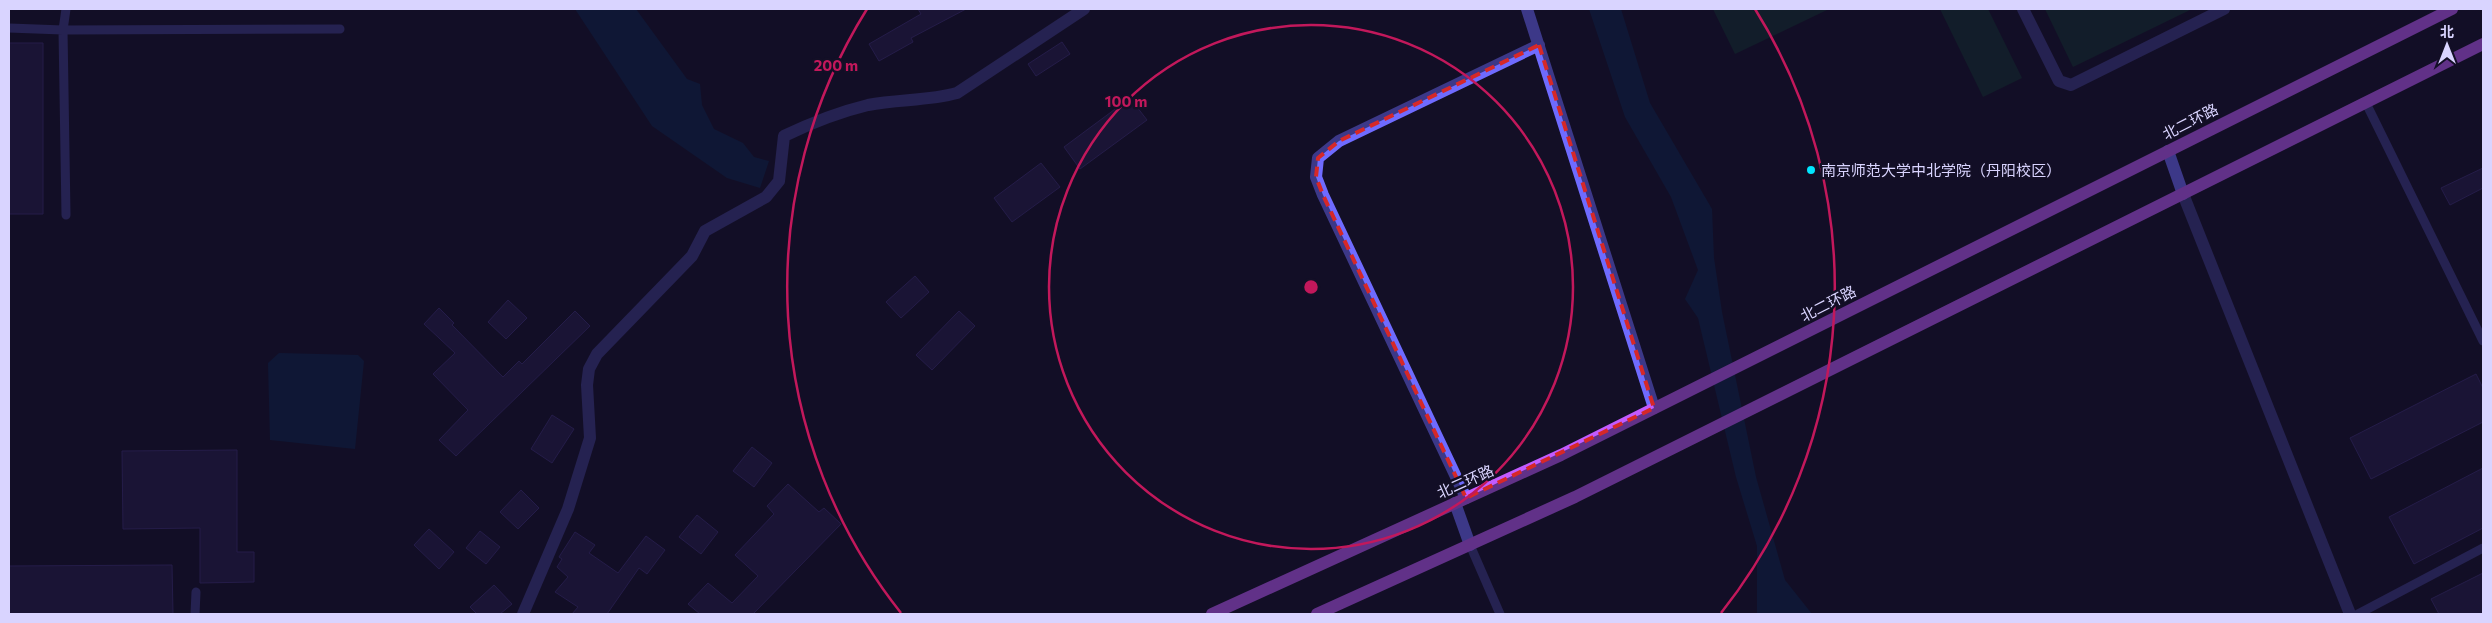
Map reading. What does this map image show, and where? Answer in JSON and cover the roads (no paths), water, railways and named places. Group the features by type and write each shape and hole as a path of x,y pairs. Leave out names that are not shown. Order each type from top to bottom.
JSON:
{"main road":[{"name":"北二环路","path":"1212,614 1561,455 2452,9"},
{"path":"1317,614 1576,497 2483,44"}],"street":[{"path":"523,614 568,509 590,438 587,385 589,369 596,354 692,256 705,231 766,197 779,181 784,136 811,123 869,105 935,99 957,93 1084,9"},
{"path":"1527,9 1654,408"},
{"path":"2023,9 2059,81 2071,85 2224,9"},
{"path":"1470,545 1460,501 1323,195 1316,176 1318,158 1340,141 1538,45"},
{"path":"2168,151 2183,194 2350,614"}],"lane":[{"path":"66,9 63,30 66,215"},
{"path":"9,28 63,30 340,29"},
{"path":"2366,103 2483,341"},
{"path":"1470,545 1500,614"},
{"path":"2358,614 2483,548"},
{"path":"195,614 196,592"}],"water":[{"path":"575,9 636,9 687,79 700,84 702,105 714,129 743,143 754,157 769,161 760,188 727,178 652,126"},
{"path":"1589,9 1621,9 1650,103 1712,209 1714,258 1722,312 1756,477 1785,580 1812,614 1757,614 1757,546 1736,477 1698,318 1685,299 1698,270 1671,197 1625,117"},
{"path":"279,353 358,355 364,361 355,449 270,440 268,363"}],"place":[{"name":"南京师范大学中北学院（丹阳校区）","path":"1811,170"}]}
